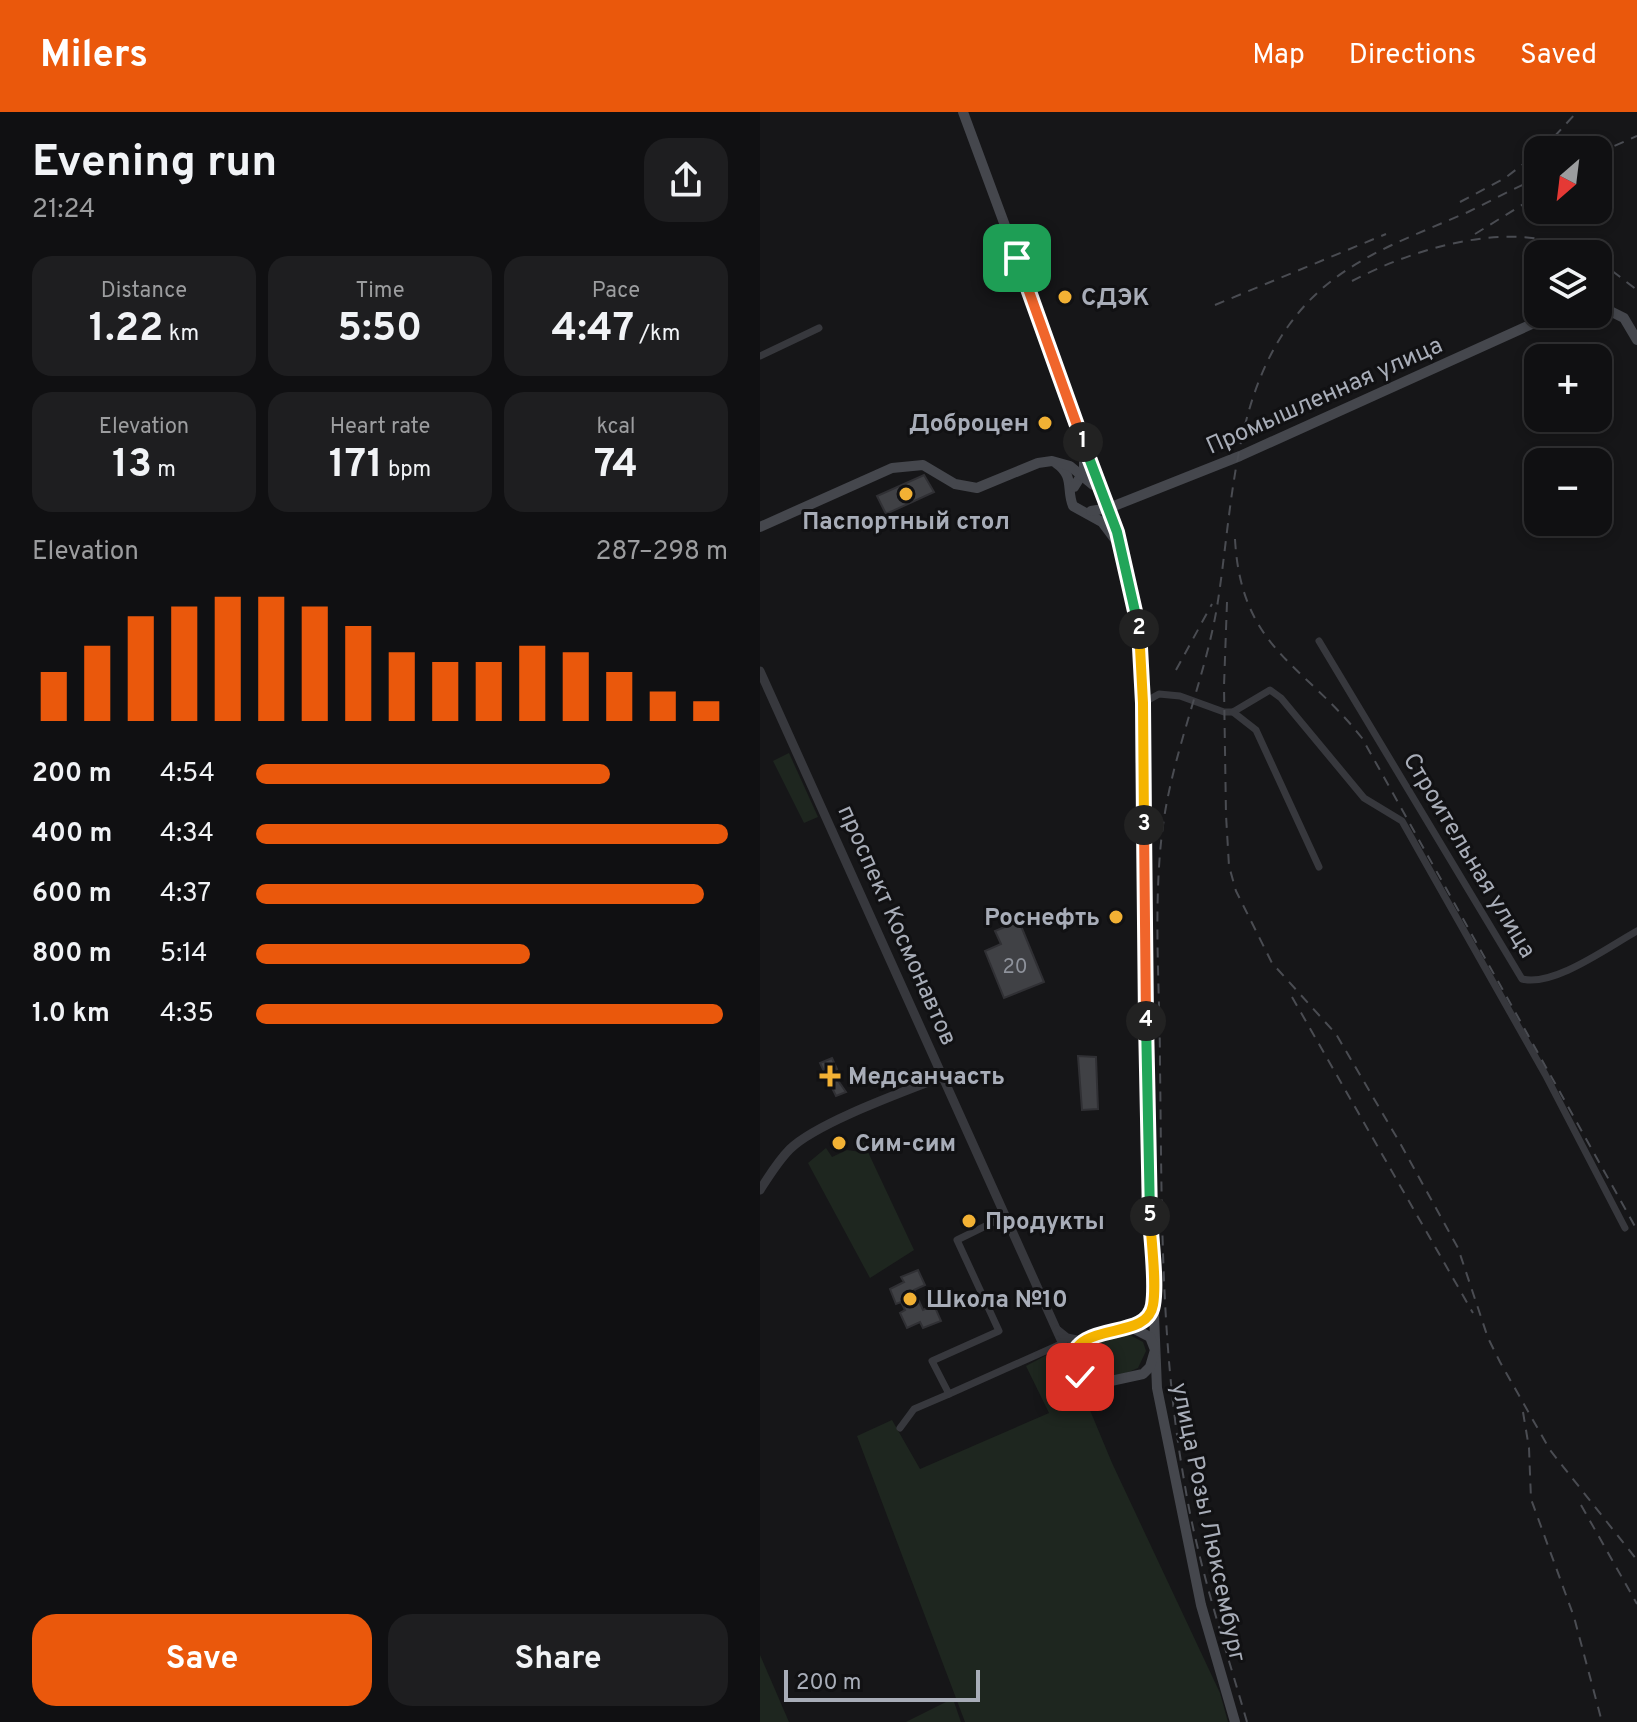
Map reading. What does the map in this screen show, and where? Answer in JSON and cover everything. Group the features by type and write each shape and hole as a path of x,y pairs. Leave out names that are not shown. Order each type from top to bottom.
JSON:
{"main road":[{"name":"улица Розы Люксембург","path":"963,112 1098,489 1109,508 1136,610 1143,703 1147,1146 1157,1388 1200,1599 1235,1722"},
{"path":"1612,312 1624,318 1635,337"},
{"name":"Промышленная улица","path":"1086,512 1109,508 1240,456 1524,328"},
{"path":"1084,443 1082,475 1073,488 1071,503 1105,525 1120,547"},
{"path":"1052,461 1064,469 1073,488"},
{"path":"760,527 892,468 923,465 955,484 977,488 1032,465 1052,461 1066,464 1098,489 1098,505 1086,512"},
{"path":"1073,488 1083,483 1136,496"},
{"path":"1117,532 1121,513 1136,496"},
{"path":"1129,1326 1147,1333 1155,1350 1148,1370 1137,1377 1092,1384 1080,1377 1071,1362 1073,1352 1082,1341 1143,1321 1153,1307"},
{"path":"1137,1377 1157,1388"}],"street":[{"path":"760,356 819,328"},
{"name":"Строительная улица","path":"1319,641 1522,979 1535,982 1562,972 1637,931"},
{"name":"проспект Космонавтов","path":"760,671 1071,1362"},
{"path":"1143,703 1159,694 1180,696 1224,712 1233,712 1270,690 1281,698 1364,798 1402,821 1545,1074 1625,1228"},
{"path":"1233,712 1256,730 1319,867"},
{"path":"760,1190 784,1156 799,1142 944,1076"},
{"path":"949,1394 932,1361 999,1331 957,1240 1006,1216"},
{"path":"1055,1329 1067,1338 1082,1341"},
{"path":"900,1428 914,1409 1061,1344"}],"shaded area":[{"path":"789,753 818,817 804,823 773,761"},
{"path":"860,1135 914,1250 870,1278 808,1163 826,1148 832,1157 847,1150 861,1152 854,1137"},
{"path":"1128,1334 1143,1342 1146,1351 1138,1368 1101,1379 1084,1371 1081,1354 1085,1348 1099,1340"},
{"path":"1056,1350 1082,1391 1112,1463 1220,1693 1228,1722 965,1722 857,1436 892,1420 920,1469 1049,1413 1026,1366"},
{"path":"760,1655 789,1722 760,1722"},
{"path":"952,1699 961,1722 906,1722"}],"building":[{"name":"Паспортный стол","path":"924,475 934,492 886,514 877,496"},
{"path":"1019,921 1044,982 1004,998 985,951 1001,944 995,931"},
{"path":"1078,1056 1096,1057 1098,1109 1082,1110"},
{"name":"Медсанчасть","path":"832,1058 837,1069 832,1072 846,1092 836,1096 820,1063"},
{"path":"918,1270 925,1285 914,1290 923,1310 934,1305 941,1321 923,1328 920,1322 907,1328 900,1313 905,1310 901,1302 896,1304 890,1289 904,1282 901,1277"}],"railway":[{"path":"1555,136 1577,112"},
{"path":"1612,147 1637,136"},
{"path":"1460,202 1505,178 1524,164"},
{"path":"1247,1722 1196,1541 1170,1377 1162,1222 1157,920 1159,862 1166,804 1217,607 1231,498 1245,424 1270,356 1307,303 1347,269 1393,244 1524,184"},
{"path":"1475,234 1524,204"},
{"path":"1215,305 1386,234"},
{"path":"1352,281 1407,257 1468,240 1500,237 1542,240"},
{"path":"1612,271 1637,290"},
{"path":"1235,539 1240,576 1249,606 1262,631 1362,738 1637,1230"},
{"path":"1227,602 1224,686 1226,815 1229,866 1236,891 1272,963 1336,1034 1400,1143 1458,1248 1488,1338 1550,1450 1637,1560"},
{"path":"1176,670 1212,604"},
{"path":"1292,997 1473,1313"},
{"path":"1523,1412 1529,1448 1531,1499 1574,1617 1602,1722"},
{"path":"1581,1505 1637,1604"}],"place":[{"name":"СДЭК","path":"1065,297"},
{"name":"Доброцен","path":"1045,423"},
{"name":"Паспортный стол","path":"906,494"},
{"name":"Роснефть","path":"1116,917"},
{"name":"Медсанчасть","path":"830,1076"},
{"name":"Сим-сим","path":"839,1143"},
{"name":"Продукты","path":"969,1221"},
{"name":"Школа №10","path":"910,1299"}],"route":[{"path":"1017,258 1117,532 1140,640 1147,1146 1153,1307 1148,1316 1137,1324 1082,1341 1073,1352 1071,1362 1080,1377"}]}
